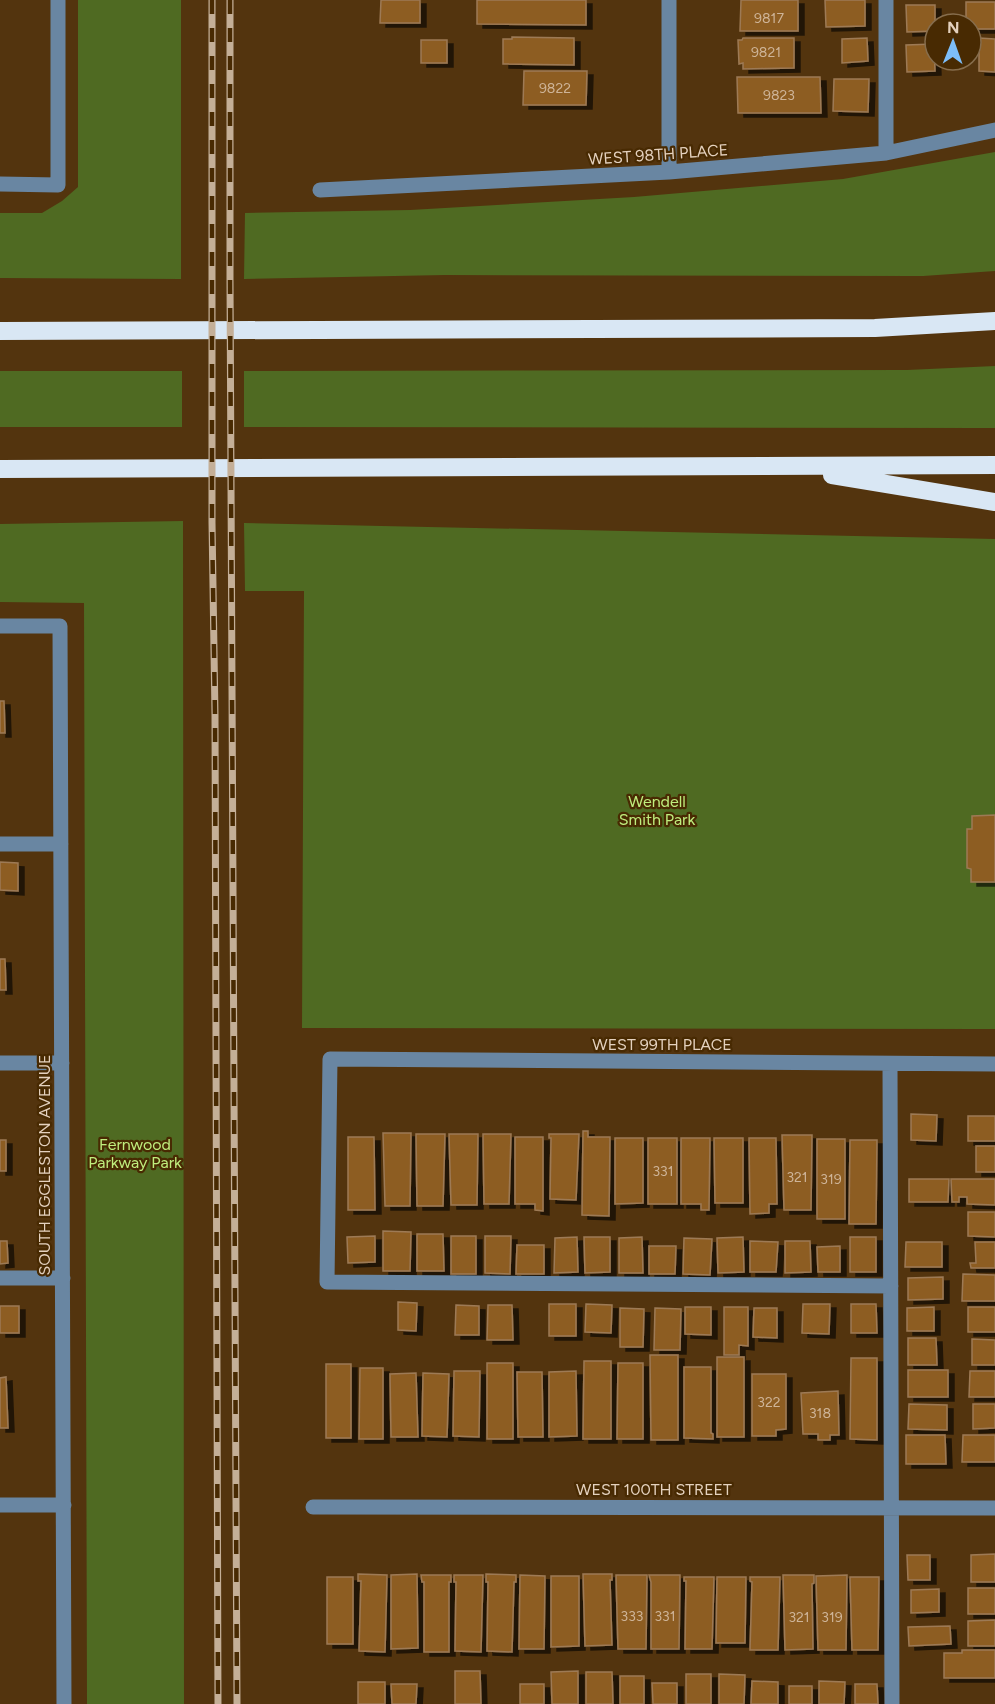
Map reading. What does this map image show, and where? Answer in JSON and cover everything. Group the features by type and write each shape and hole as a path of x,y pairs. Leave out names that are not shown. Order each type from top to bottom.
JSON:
{"highway":[{"path":"0,331 875,328 995,321"},
{"path":"0,469 995,465"},
{"path":"783,467 995,502"}],"street":[{"path":"0,184 58,184 58,0"},
{"path":"669,0 669,172"},
{"path":"886,0 886,153"},
{"name":"WEST 98TH PLACE","path":"320,190 669,172 886,153 995,130"},
{"name":"SOUTH EGGLESTON AVENUE","path":"0,626 60,626 64,1704"},
{"path":"0,844 61,844"},
{"name":"WEST 99TH PLACE","path":"891,1286 327,1282 330,1059 995,1064"},
{"path":"0,1063 62,1063"},
{"path":"891,1064 892,1704"},
{"path":"0,1278 63,1278"},
{"path":"0,1505 64,1505"},
{"name":"WEST 100TH STREET","path":"314,1507 995,1508"}],"green space":[{"path":"78,0 181,0 181,279 0,278 0,213 42,213 62,201 78,187"},
{"path":"995,152 995,271 923,276 445,275 244,279 245,213 410,210 634,197 843,179"},
{"path":"995,366 995,428 244,427 244,371 907,370"},
{"path":"0,371 182,371 182,427 0,427"},
{"name":"Fernwood Parkway Park","path":"183,521 184,1704 87,1704 84,603 0,602 0,524"},
{"name":"Wendell Smith Park","path":"244,523 995,539 995,1029 302,1028 304,591 245,591"}],"building":[{"path":"381,0 420,0 420,23 380,23"},
{"path":"477,0 586,0 586,25 477,24"},
{"path":"741,0 798,0 798,31 740,31"},
{"path":"825,0 865,0 865,26 826,27"},
{"path":"966,2 995,2 995,29 983,29 983,12 966,12"},
{"path":"906,5 935,5 935,12 923,12 923,31 907,32"},
{"path":"512,37 574,38 574,65 503,64 503,39 512,39"},
{"path":"743,38 794,38 794,68 743,69 743,63 739,64 738,40"},
{"path":"867,38 868,61 842,63 842,39"},
{"path":"983,38 995,39 995,72 983,71"},
{"path":"421,40 447,40 447,63 421,63"},
{"path":"923,44 923,71 907,72 906,45"},
{"path":"524,71 587,71 586,105 523,105"},
{"path":"737,77 820,77 821,113 738,113"},
{"path":"834,79 869,79 868,112 833,111"},
{"path":"0,701 4,701 5,733 0,733"},
{"path":"995,815 995,882 971,882 971,869 967,868 967,829 972,829 972,816"},
{"path":"0,862 18,863 18,891 0,890"},
{"path":"0,959 5,959 6,990 0,990"},
{"path":"911,1114 937,1115 936,1141 911,1140"},
{"path":"968,1116 995,1116 995,1141 968,1141"},
{"path":"583,1131 588,1131 588,1137 610,1137 609,1216 582,1215"},
{"path":"383,1133 411,1133 410,1206 385,1206"},
{"path":"416,1134 445,1134 443,1206 417,1206"},
{"path":"449,1134 478,1134 477,1205 451,1205"},
{"path":"483,1134 511,1134 509,1204 484,1204"},
{"path":"549,1134 579,1134 576,1200 550,1199 551,1138"},
{"path":"782,1135 812,1135 811,1210 784,1210"},
{"path":"348,1137 374,1137 375,1210 348,1210"},
{"path":"515,1137 543,1137 543,1211 535,1210 535,1204 515,1204"},
{"path":"615,1138 643,1138 643,1203 615,1204"},
{"path":"648,1138 677,1138 677,1204 648,1204"},
{"path":"681,1138 710,1138 709,1210 701,1210 701,1204 681,1204"},
{"path":"714,1138 743,1138 743,1203 715,1203"},
{"path":"749,1138 776,1138 777,1204 769,1204 769,1213 750,1214"},
{"path":"817,1139 845,1139 845,1219 817,1219"},
{"path":"0,1140 6,1140 6,1171 0,1171"},
{"path":"850,1140 877,1140 876,1224 849,1224"},
{"path":"976,1146 995,1146 995,1172 976,1172"},
{"path":"909,1179 949,1179 948,1202 909,1202"},
{"path":"951,1179 995,1179 995,1205 967,1204 967,1197 959,1197 959,1202 952,1202"},
{"path":"968,1212 995,1212 995,1237 968,1236"},
{"path":"383,1231 411,1232 410,1271 383,1271"},
{"path":"417,1234 443,1234 444,1271 417,1271"},
{"path":"375,1236 375,1262 348,1263 347,1237"},
{"path":"451,1236 476,1236 476,1274 451,1274"},
{"path":"485,1236 511,1236 510,1274 485,1273"},
{"path":"577,1237 578,1272 554,1273 555,1238"},
{"path":"584,1237 610,1237 610,1272 585,1273"},
{"path":"642,1237 643,1273 619,1273 619,1238"},
{"path":"743,1237 744,1272 718,1273 717,1238"},
{"path":"850,1237 876,1237 876,1272 850,1272"},
{"path":"684,1238 712,1239 710,1275 683,1274"},
{"path":"0,1241 7,1241 8,1263 0,1264"},
{"path":"750,1241 778,1242 776,1272 750,1272"},
{"path":"785,1241 810,1241 811,1272 785,1273"},
{"path":"906,1242 942,1242 942,1267 905,1267"},
{"path":"975,1242 995,1242 995,1268 971,1268 970,1263 976,1263"},
{"path":"517,1245 544,1245 544,1274 516,1274"},
{"path":"649,1246 676,1246 675,1274 649,1274"},
{"path":"840,1246 840,1272 818,1272 817,1247"},
{"path":"963,1274 995,1275 995,1301 962,1301"},
{"path":"943,1277 943,1299 908,1300 908,1278"},
{"path":"398,1302 417,1303 416,1331 398,1330"},
{"path":"549,1304 576,1304 576,1336 549,1336"},
{"path":"586,1304 612,1305 611,1333 585,1332"},
{"path":"803,1304 830,1304 829,1334 802,1333"},
{"path":"851,1304 876,1304 877,1333 851,1333"},
{"path":"456,1305 479,1306 479,1335 455,1335"},
{"path":"488,1305 512,1305 513,1340 487,1340"},
{"path":"0,1306 19,1306 19,1333 0,1333"},
{"path":"685,1307 711,1307 711,1335 685,1334"},
{"path":"724,1307 748,1307 748,1346 739,1345 739,1355 724,1355"},
{"path":"934,1307 934,1331 907,1331 907,1308"},
{"path":"968,1307 995,1307 995,1332 968,1332"},
{"path":"620,1308 644,1309 643,1347 620,1347"},
{"path":"655,1308 681,1309 680,1350 654,1350"},
{"path":"754,1308 777,1308 777,1338 753,1337"},
{"path":"908,1338 936,1338 937,1365 908,1365"},
{"path":"972,1339 995,1340 995,1365 972,1365"},
{"path":"650,1355 678,1355 678,1440 651,1440"},
{"path":"717,1357 744,1357 744,1437 717,1437"},
{"path":"851,1358 877,1358 877,1440 850,1439"},
{"path":"584,1361 611,1361 611,1439 583,1439"},
{"path":"487,1363 513,1363 513,1439 487,1439"},
{"path":"618,1363 643,1363 643,1439 617,1439"},
{"path":"326,1364 351,1364 351,1438 326,1438"},
{"path":"684,1367 711,1367 711,1433 713,1439 684,1438"},
{"path":"360,1368 383,1368 383,1439 359,1439"},
{"path":"908,1370 948,1370 948,1397 908,1397"},
{"path":"454,1371 480,1371 479,1437 453,1436"},
{"path":"576,1371 577,1436 549,1437 549,1372"},
{"path":"970,1371 995,1371 995,1397 969,1397"},
{"path":"517,1372 542,1372 543,1437 518,1437"},
{"path":"416,1373 418,1437 391,1437 390,1374"},
{"path":"423,1373 449,1374 447,1437 422,1436"},
{"path":"752,1374 786,1374 786,1429 776,1430 776,1436 752,1436"},
{"path":"6,1377 8,1428 0,1428 0,1378"},
{"path":"838,1391 839,1435 830,1435 830,1440 818,1440 818,1434 803,1434 801,1393"},
{"path":"909,1404 947,1405 947,1430 908,1429"},
{"path":"973,1404 995,1404 995,1428 973,1429"},
{"path":"906,1435 945,1435 946,1464 906,1464"},
{"path":"963,1435 995,1435 995,1462 962,1462"},
{"path":"995,1554 995,1582 971,1582 971,1555"},
{"path":"907,1555 930,1555 930,1580 908,1580"},
{"path":"358,1574 387,1575 385,1652 359,1651 361,1581 358,1581"},
{"path":"417,1574 418,1648 391,1649 391,1575"},
{"path":"486,1574 516,1575 512,1652 487,1651 488,1582 486,1582"},
{"path":"583,1574 612,1574 612,1580 610,1580 612,1645 585,1646"},
{"path":"421,1575 451,1575 451,1582 449,1582 449,1652 424,1652 424,1582 422,1582"},
{"path":"454,1575 483,1575 481,1652 455,1651 456,1582 454,1582"},
{"path":"520,1575 545,1576 544,1649 519,1649"},
{"path":"616,1575 647,1575 646,1649 618,1649"},
{"path":"649,1575 680,1575 679,1649 651,1649 651,1582"},
{"path":"783,1575 814,1575 812,1584 813,1649 785,1650"},
{"path":"847,1575 846,1650 818,1650 816,1576"},
{"path":"551,1576 579,1576 579,1646 551,1647"},
{"path":"327,1577 353,1577 353,1644 327,1644"},
{"path":"684,1577 714,1577 712,1649 685,1649 686,1581"},
{"path":"717,1577 746,1577 745,1643 716,1643"},
{"path":"750,1577 780,1577 778,1650 750,1650 752,1582"},
{"path":"850,1577 879,1577 878,1650 852,1650"},
{"path":"968,1588 995,1588 995,1614 968,1614"},
{"path":"939,1589 939,1612 911,1613 911,1590"},
{"path":"995,1620 995,1646 968,1646 968,1621"},
{"path":"950,1626 951,1644 909,1646 908,1627"},
{"path":"962,1650 995,1650 995,1678 944,1678 944,1653 962,1653"},
{"path":"455,1671 480,1671 481,1704 455,1704"},
{"path":"578,1671 578,1704 552,1704 551,1672"},
{"path":"586,1672 612,1672 613,1704 586,1704"},
{"path":"686,1674 711,1674 711,1704 686,1704"},
{"path":"719,1674 745,1675 744,1704 719,1704"},
{"path":"620,1676 644,1676 644,1704 620,1704"},
{"path":"752,1681 778,1682 778,1704 751,1704"},
{"path":"819,1681 845,1682 844,1704 819,1704"},
{"path":"358,1682 385,1682 385,1704 358,1704"},
{"path":"652,1683 677,1683 677,1704 653,1704"},
{"path":"391,1684 417,1684 416,1704 392,1704"},
{"path":"520,1684 544,1684 544,1704 520,1704"},
{"path":"855,1684 877,1684 878,1704 855,1704"},
{"path":"789,1686 812,1686 812,1704 789,1704"}],"railway":[{"path":"212,0 212,522 215,715 218,1704"},
{"path":"230,0 237,1704"}]}
